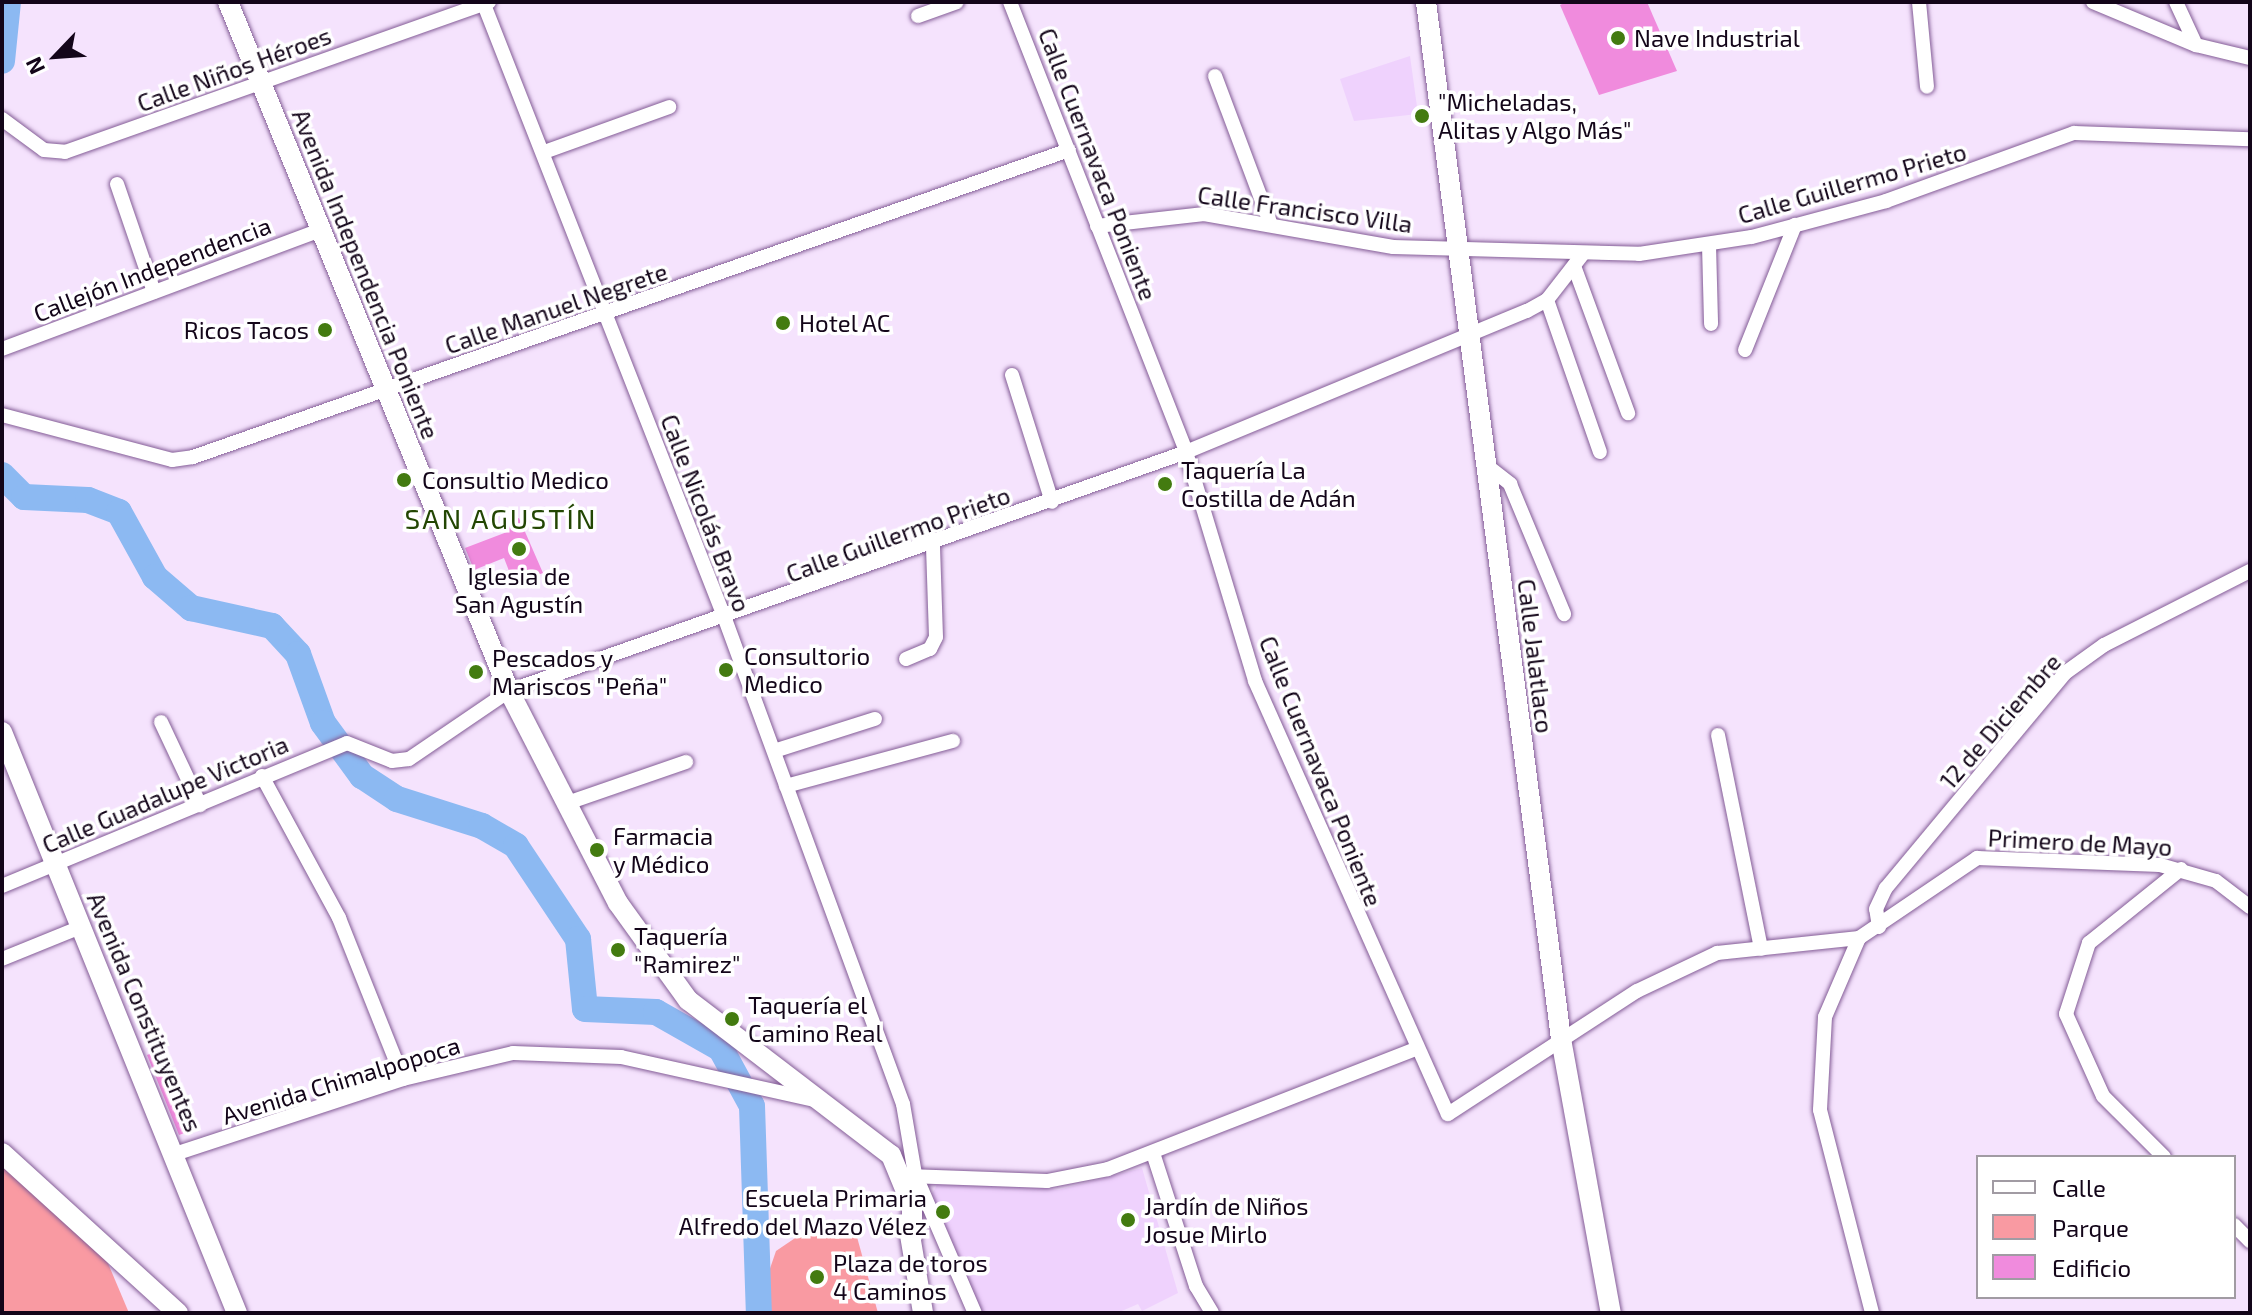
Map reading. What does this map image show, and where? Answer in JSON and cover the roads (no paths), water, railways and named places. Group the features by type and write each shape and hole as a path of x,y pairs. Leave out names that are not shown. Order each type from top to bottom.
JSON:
{"main road":[{"name":"Avenida Independencia Poniente","path":"228,2 317,231 509,691 567,803 662,974 891,1155 909,1176 912,1236 923,1313"},
{"name":"Calle Jalatlaco","path":"1426,2 1561,1039 1611,1313"},
{"name":"Avenida Constituyentes","path":"2,732 237,1313"},
{"name":"Avenida Independencia Poniente","path":"867,1137 912,1236"},
{"path":"2,1153 178,1313"}],"street":[{"path":"918,16 957,2"},
{"name":"Calle Cuernavaca Poniente","path":"1010,2 1186,452 1255,681 1415,1049 1451,1115 1561,1039"},
{"path":"1919,2 1927,87"},
{"path":"2093,2 2196,45 2250,58"},
{"path":"2176,2 2196,45"},
{"name":"Calle Niños Héroes","path":"2,119 58,153 262,84 485,3"},
{"name":"Calle Nicolás Bravo","path":"485,3 547,151 605,313 725,619 903,1104 909,1176 975,1313"},
{"path":"1215,76 1270,222"},
{"path":"547,151 669,107"},
{"name":"Calle Guillermo Prieto","path":"1460,249 1578,261 1709,245 1795,225 1964,178 2074,133 2250,139"},
{"name":"Calle Manuel Negrete","path":"4,415 183,459 1069,150"},
{"path":"117,184 154,292"},
{"name":"Calle Francisco Villa","path":"1097,226 1204,214 1270,222 1393,247 1460,249"},
{"path":"1745,350 1795,225"},
{"name":"Callejón Independencia","path":"2,349 317,231"},
{"path":"1709,245 1711,324"},
{"path":"1578,261 1547,300 1600,452"},
{"path":"1578,261 1628,413"},
{"name":"Calle Guillermo Prieto","path":"347,743 401,762 509,691 933,546 1186,452 1471,336 1547,300"},
{"path":"1012,375 1052,502"},
{"path":"1486,465 1510,484 1564,614"},
{"path":"906,659 930,649 936,637 933,546"},
{"name":"12 de Diciembre","path":"1879,927 1876,909 1886,888 2065,673 2104,645 2250,571"},
{"path":"774,751 875,719"},
{"path":"161,722 200,805"},
{"path":"1718,735 1761,949"},
{"path":"786,786 953,741"},
{"name":"Calle Guadalupe Victoria","path":"2,886 56,866 319,752 347,743"},
{"path":"567,803 686,762"},
{"path":"262,776 339,918 403,1079"},
{"name":"Primero de Mayo","path":"1561,1039 1717,953 1859,938 1977,858 2181,869 2216,881 2250,907"},
{"path":"2162,1155 2103,1096 2066,1014 2089,943 2181,869"},
{"path":"2,959 81,927"},
{"path":"1859,938 1825,1017 1820,1110 1872,1313"},
{"path":"909,1176 1047,1181 1153,1153 1415,1049"},
{"name":"Avenida Chimalpopoca","path":"175,1154 403,1079 513,1053 557,1052 717,1079 820,1101"},
{"path":"1153,1153 1196,1286 1212,1313"}],"waterway":[{"path":"2,61 8,2"},
{"path":"2,475 24,497 88,500 119,512 155,577 191,608 272,626 298,654 323,723 362,776 397,799 482,826 516,846 578,939 585,1009 656,1012 721,1049 752,1106 759,1313"}],"place":[{"name":"Nave Industrial","path":"1618,38"},
{"name":"\"Micheladas, Alitas y Algo Más\"","path":"1422,116"},
{"name":"Hotel AC","path":"783,323"},
{"name":"Ricos Tacos","path":"325,330"},
{"name":"Consultio Medico","path":"404,480"},
{"name":"Taquería La Costilla de Adán","path":"1165,484"},
{"name":"Iglesia de San Agustín","path":"519,549"},
{"name":"Consultorio Medico","path":"726,670"},
{"name":"Pescados y Mariscos \"Peña\"","path":"476,672"},
{"name":"Farmacia y Médico","path":"597,850"},
{"name":"Taquería \"Ramirez\"","path":"618,950"},
{"name":"Taquería el Camino Real","path":"732,1019"},
{"name":"Escuela Primaria Alfredo del Mazo Vélez","path":"943,1212"},
{"name":"Jardín de Niños Josue Mirlo","path":"1128,1220"},
{"name":"Plaza de toros 4 Caminos","path":"817,1277"}],"district":[{"name":"SAN AGUSTÍN","path":"501,518"}]}
